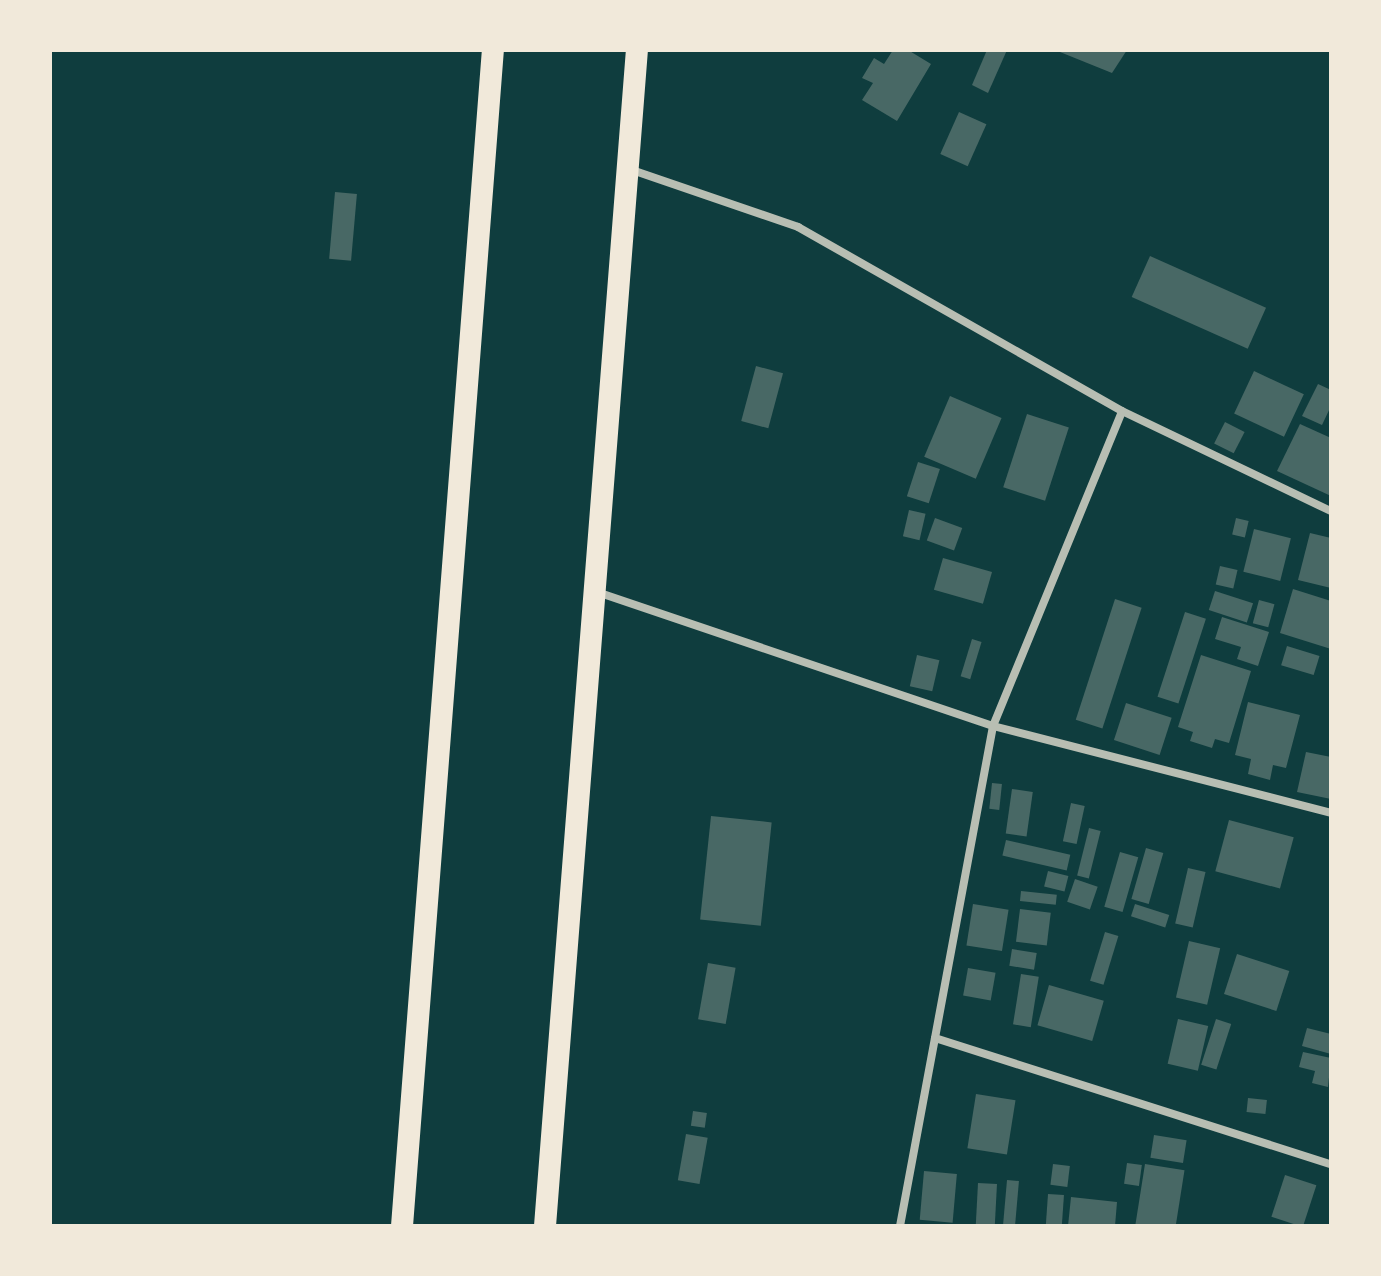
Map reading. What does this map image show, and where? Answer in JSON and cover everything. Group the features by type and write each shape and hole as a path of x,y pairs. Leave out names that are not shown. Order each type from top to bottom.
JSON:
{"highway":[{"path":"402,1226 493,50"},
{"path":"545,1226 637,50"}],"street":[{"path":"627,169 798,227 1122,411 1296,498 1331,511"},
{"path":"900,1226 993,726 1122,411"},
{"path":"594,592 993,726 1331,813"},
{"path":"935,1038 1331,1164"}],"building":[{"path":"893,50 908,50 931,64 897,121 862,100 873,83 862,78 874,58 884,64"},
{"path":"987,50 1007,50 988,93 972,85"},
{"path":"1055,50 1127,50 1112,73"},
{"path":"959,112 986,124 968,166 940,154"},
{"path":"335,192 357,194 351,261 329,259"},
{"path":"1150,256 1266,308 1248,349 1132,297"},
{"path":"756,366 783,373 768,428 741,421"},
{"path":"1254,371 1304,394 1284,437 1234,414"},
{"path":"1318,384 1331,390 1331,406 1322,425 1302,416"},
{"path":"950,396 1002,418 976,479 924,457"},
{"path":"1027,414 1069,428 1045,501 1003,487"},
{"path":"1225,422 1245,432 1234,453 1214,443"},
{"path":"1300,424 1331,438 1331,496 1277,471"},
{"path":"918,462 940,469 929,503 907,496"},
{"path":"909,510 926,514 919,540 903,536"},
{"path":"935,518 962,528 954,550 927,541"},
{"path":"1236,518 1249,521 1245,537 1232,535"},
{"path":"1254,529 1291,538 1280,581 1243,572"},
{"path":"1310,533 1331,538 1331,588 1298,580"},
{"path":"943,558 992,572 983,604 934,590"},
{"path":"1220,566 1238,570 1233,589 1216,585"},
{"path":"1293,589 1331,601 1331,649 1280,633"},
{"path":"1215,591 1253,603 1247,622 1209,610"},
{"path":"1115,599 1142,608 1102,728 1076,720"},
{"path":"1259,600 1274,604 1268,627 1253,623"},
{"path":"1185,612 1206,619 1178,703 1157,697"},
{"path":"1222,617 1269,632 1258,666 1237,659 1241,647 1215,639"},
{"path":"972,639 982,642 970,679 961,676"},
{"path":"1287,646 1320,656 1314,675 1281,665"},
{"path":"917,655 939,660 932,691 910,686"},
{"path":"1201,655 1251,671 1229,743 1215,739 1212,748 1190,741 1193,732 1178,727"},
{"path":"1248,702 1300,715 1286,768 1273,765 1270,780 1248,774 1251,759 1235,755"},
{"path":"1126,703 1172,718 1160,755 1114,740"},
{"path":"1306,752 1331,757 1331,799 1297,792"},
{"path":"992,783 1002,784 999,810 989,809"},
{"path":"1012,789 1033,792 1027,836 1006,834"},
{"path":"1071,803 1085,806 1077,844 1063,841"},
{"path":"711,816 772,822 761,926 700,919"},
{"path":"1229,820 1294,837 1280,889 1215,871"},
{"path":"1089,828 1101,831 1089,878 1077,876"},
{"path":"1006,840 1070,855 1067,870 1002,856"},
{"path":"1146,848 1163,853 1149,904 1131,899"},
{"path":"1120,852 1138,857 1123,912 1104,907"},
{"path":"1188,868 1206,872 1193,928 1175,924"},
{"path":"1048,871 1068,876 1065,892 1044,887"},
{"path":"1075,879 1098,887 1090,910 1067,902"},
{"path":"1021,891 1057,895 1056,905 1020,901"},
{"path":"973,904 1009,910 1002,951 966,945"},
{"path":"1135,904 1169,915 1165,927 1131,916"},
{"path":"1020,909 1051,913 1047,946 1016,942"},
{"path":"1105,932 1118,936 1103,985 1090,981"},
{"path":"1189,941 1220,948 1207,1005 1176,998"},
{"path":"1012,949 1037,953 1034,970 1009,966"},
{"path":"1237,954 1289,971 1276,1011 1224,994"},
{"path":"708,963 736,968 726,1024 698,1019"},
{"path":"968,968 996,973 991,1000 963,996"},
{"path":"1021,974 1039,977 1031,1027 1013,1024"},
{"path":"1049,985 1104,1001 1092,1041 1037,1025"},
{"path":"1178,1019 1208,1026 1198,1071 1168,1064"},
{"path":"1216,1019 1231,1024 1216,1070 1201,1065"},
{"path":"1307,1028 1331,1034 1331,1054 1302,1046"},
{"path":"1303,1052 1331,1058 1328,1087 1312,1083 1315,1071 1299,1067"},
{"path":"976,1094 1016,1100 1007,1155 967,1148"},
{"path":"1248,1098 1267,1100 1265,1114 1247,1112"},
{"path":"693,1111 707,1113 705,1128 691,1126"},
{"path":"686,1134 708,1138 700,1184 678,1180"},
{"path":"1154,1135 1187,1140 1183,1163 1150,1158"},
{"path":"1127,1163 1142,1165 1139,1186 1124,1184"},
{"path":"1053,1164 1070,1166 1067,1187 1050,1185"},
{"path":"1145,1164 1185,1170 1176,1226 1135,1226"},
{"path":"924,1171 957,1174 953,1223 920,1220"},
{"path":"1285,1175 1316,1185 1303,1226 1271,1217"},
{"path":"1007,1180 1019,1181 1015,1226 1003,1226"},
{"path":"978,1183 997,1184 995,1226 976,1226"},
{"path":"1048,1194 1064,1195 1062,1226 1046,1226"},
{"path":"1071,1197 1117,1202 1115,1226 1068,1226"}]}
